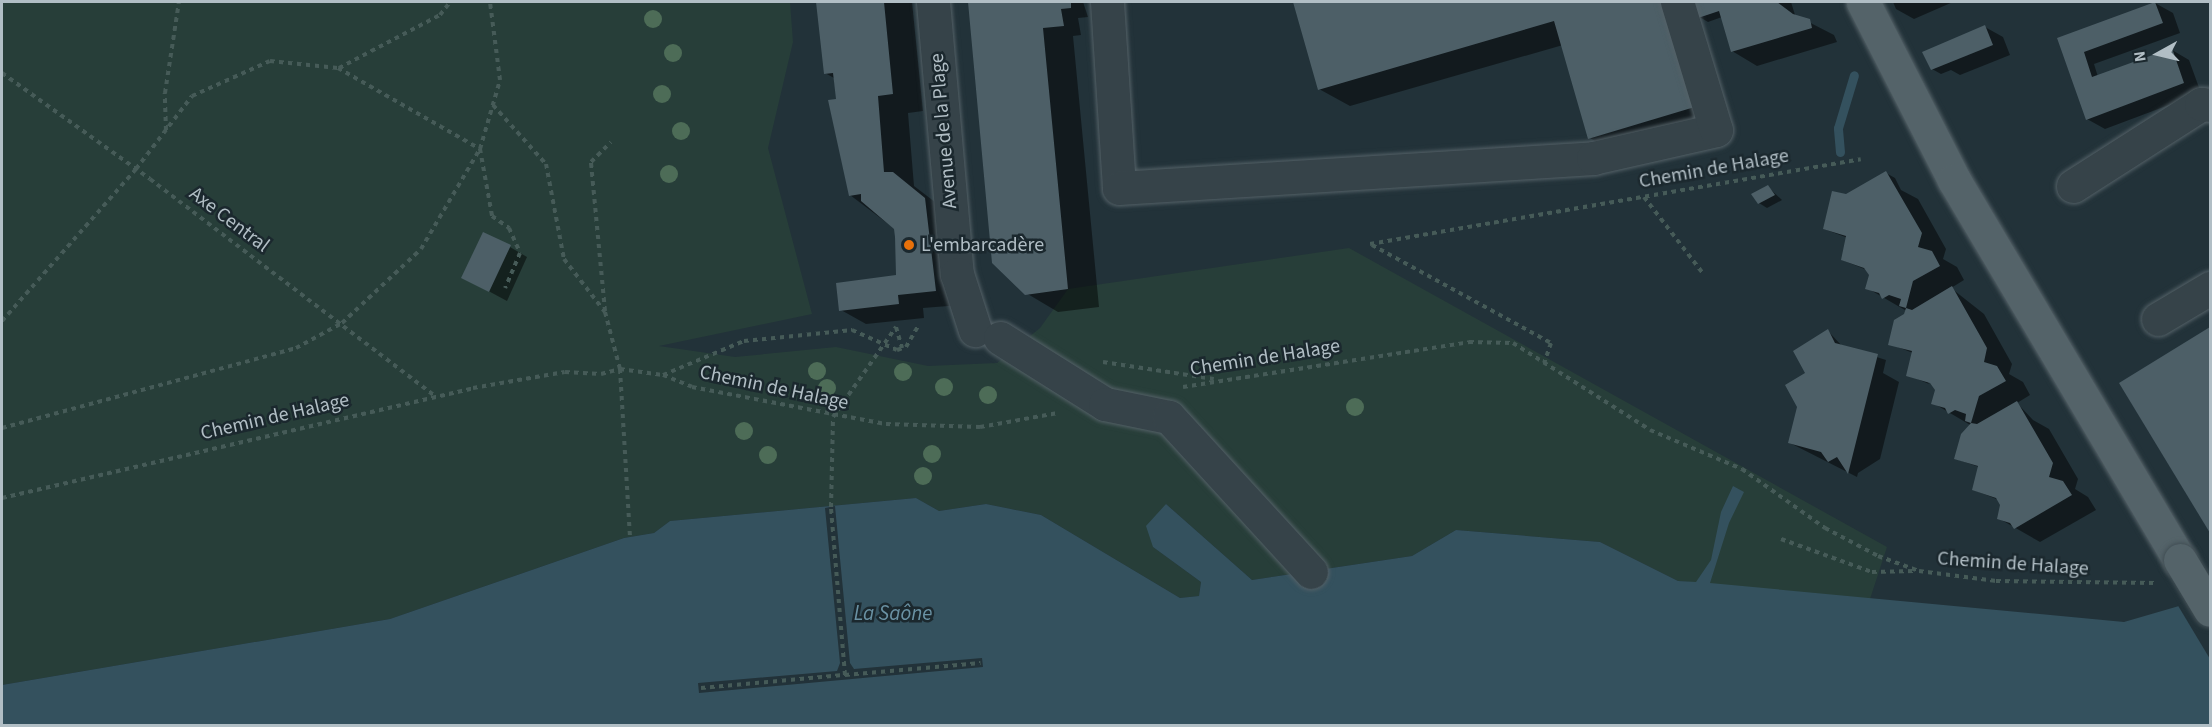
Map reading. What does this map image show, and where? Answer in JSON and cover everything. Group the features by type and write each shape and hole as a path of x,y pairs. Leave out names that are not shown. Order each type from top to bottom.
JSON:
{"main road":[{"path":"1863,2 1954,180 2173,571 2211,610"}],"street":[{"name":"Avenue de la Plage","path":"933,2 957,274 988,334 1105,404"},
{"path":"1107,2 1119,188 1593,158 1716,130 1677,2"},
{"path":"2073,186 2201,104 2211,105"},
{"path":"2158,320 2211,288"},
{"path":"1105,404 1169,417 1311,572"}],"path":[{"path":"166,131 165,93 179,2"},
{"path":"339,68 440,15 450,2"},
{"path":"2,428 296,348 342,323 422,249 480,149 500,80 490,2"},
{"path":"2,321 136,170 192,96 270,61 339,68 480,149 492,216 509,228 520,253 505,288"},
{"name":"Axe Central","path":"2,73 342,323 435,396"},
{"path":"493,104 546,164 564,259 605,312"},
{"path":"611,142 591,162 605,312 620,369 630,539"},
{"name":"Chemin de Halage","path":"1544,363 1551,343 1370,244 1861,159"},
{"path":"1644,197 1702,272"},
{"path":"902,348 918,326"},
{"path":"845,675 831,507 833,417 884,341 896,327 902,348"},
{"path":"663,375 744,341 852,330 902,348"},
{"name":"Chemin de Halage","path":"1173,389 1217,379 1469,342 1513,343 1650,430 1742,470 1825,528 1878,556 1919,571 1996,581 2090,585 2173,571"},
{"path":"1093,360 1217,379"},
{"name":"Chemin de Halage","path":"2,498 523,377 601,374 620,369 663,375 692,387 833,417 886,424 981,427 1105,404"},
{"path":"1781,539 1872,572 1919,571"},
{"path":"701,688 981,663"}],"green space":[{"path":"2,2 790,2 793,42 768,148 812,314 659,346 735,357 836,347 928,366 997,363 1040,328 1068,289 1349,248 1887,547 1870,599 1678,581 1600,542 1456,530 1412,556 1252,580 1166,504 1153,547 1201,582 1199,596 1180,598 1041,515 986,504 939,511 916,498 670,521 654,533 624,538 390,619 2,685"}],"water":[{"name":"La Saône","path":"1733,486 1744,492 1729,523 1710,583 2124,622 2210,597 2210,725 2,726 2,685 390,619 624,538 654,533 670,521 916,498 939,511 986,504 1041,515 1180,598 1199,596 1201,582 1153,547 1146,526 1166,504 1252,580 1412,556 1456,530 1600,542 1678,581 1696,582 1711,560 1721,512"}],"pier":[{"path":"835,506 850,663 854,669 982,658 983,667 699,693 698,683 837,671 840,663 825,508"},
{"path":"2210,594 2210,659 2177,604"}],"building":[{"path":"816,2 884,2 893,94 878,96 884,172 893,172 925,198 936,291 898,295 899,304 839,311 836,283 896,275 895,237 894,229 861,201 861,194 849,196 828,100 836,99 833,73 824,74"},
{"path":"968,2 1071,2 1071,8 1061,9 1064,26 1043,28 1068,289 1025,295 992,263"},
{"path":"1293,2 1667,2 1698,106 1588,139 1554,21 1318,90"},
{"path":"1693,2 1777,2 1793,14 1810,19 1812,28 1731,52 1719,11 1698,18"},
{"path":"2155,2 2163,23 2084,52 2092,77 2172,48 2184,83 2086,120 2057,38"},
{"path":"1985,25 1993,45 1931,70 1922,52"},
{"path":"1886,171 1922,233 1918,247 1932,251 1940,266 1913,281 1906,308 1899,306 1901,299 1889,295 1882,299 1879,293 1865,289 1869,275 1864,268 1841,260 1846,236 1823,229 1832,191 1846,194"},
{"path":"1768,185 1775,195 1758,204 1751,194"},
{"path":"483,232 511,245 489,292 461,278"},
{"path":"1952,286 1987,348 1984,362 1997,366 2006,381 1979,396 1971,423 1965,421 1966,414 1955,410 1948,414 1945,408 1931,404 1935,390 1930,383 1906,376 1912,351 1888,345 1894,320 1904,314 1906,308 1912,310"},
{"path":"2210,327 2210,533 2119,383"},
{"path":"1828,329 1835,343 1878,354 1848,474 1837,457 1828,462 1821,452 1788,443 1797,407 1785,385 1805,373 1793,351"},
{"path":"2017,401 2053,463 2049,477 2063,481 2072,495 2014,529 2010,523 1997,519 2000,505 1996,498 1972,490 1978,466 1954,459 1961,434 1971,423 1977,424"}],"waterway":[{"path":"1840,152 1838,128 1854,75"}],"place":[{"name":"L'embarcadère","path":"909,245"}]}
